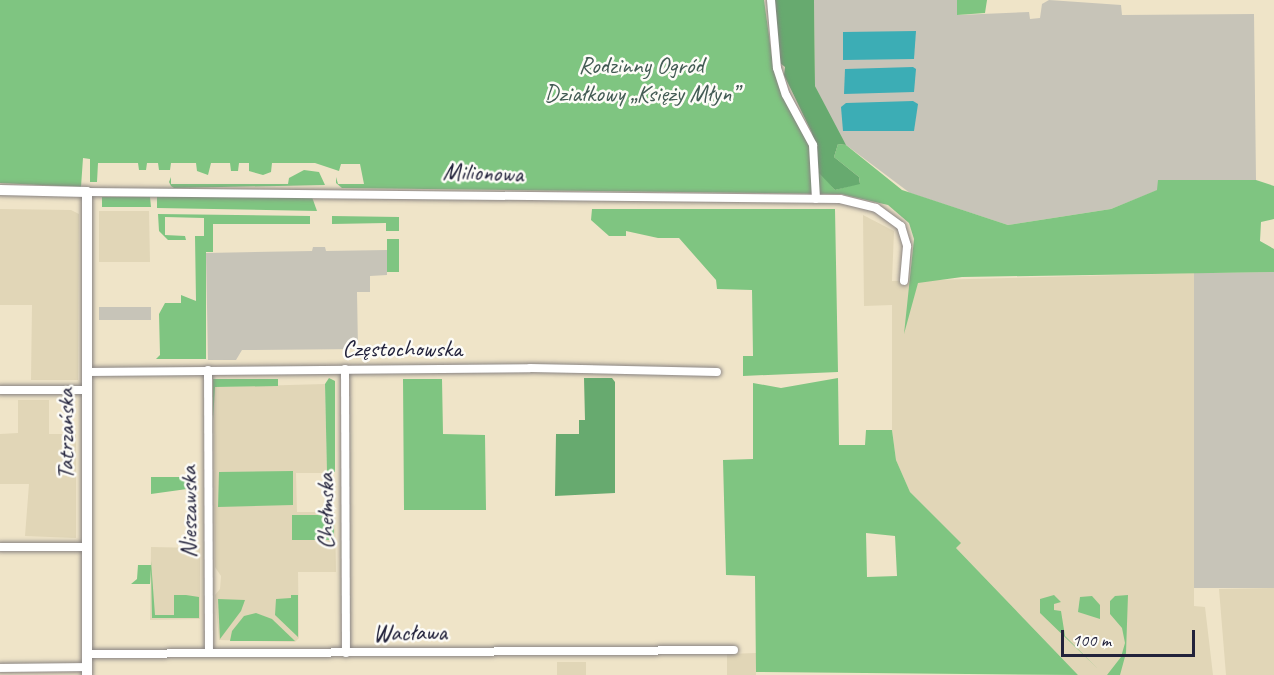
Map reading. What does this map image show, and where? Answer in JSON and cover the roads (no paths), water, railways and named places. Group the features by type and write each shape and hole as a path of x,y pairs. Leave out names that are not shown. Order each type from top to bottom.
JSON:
{"street":[{"path":"771,0 777,68 786,95 813,145 816,199"},
{"name":"Milionowa","path":"0,189 87,192 816,199 859,203 896,220 907,246 904,281"},
{"name":"Tatrzańska","path":"87,192 87,671"},
{"name":"Częstochowska","path":"87,372 632,368 717,372"},
{"name":"Chełmska","path":"345,369 346,653"},
{"name":"Nieszawska","path":"208,370 209,653"},
{"path":"0,390 88,390"},
{"path":"0,547 87,547"},
{"name":"Wacława","path":"87,654 734,650"},
{"path":"0,668 87,671"}],"water":[{"path":"916,31 914,59 843,60 843,32"},
{"path":"913,67 916,69 914,92 844,94 845,69"},
{"path":"913,101 918,104 914,131 843,131 841,107 846,103"}],"park label":[{"name":"Rodzinny Ogród Działkowy „Księży Młyn”","path":"641,80"}]}
